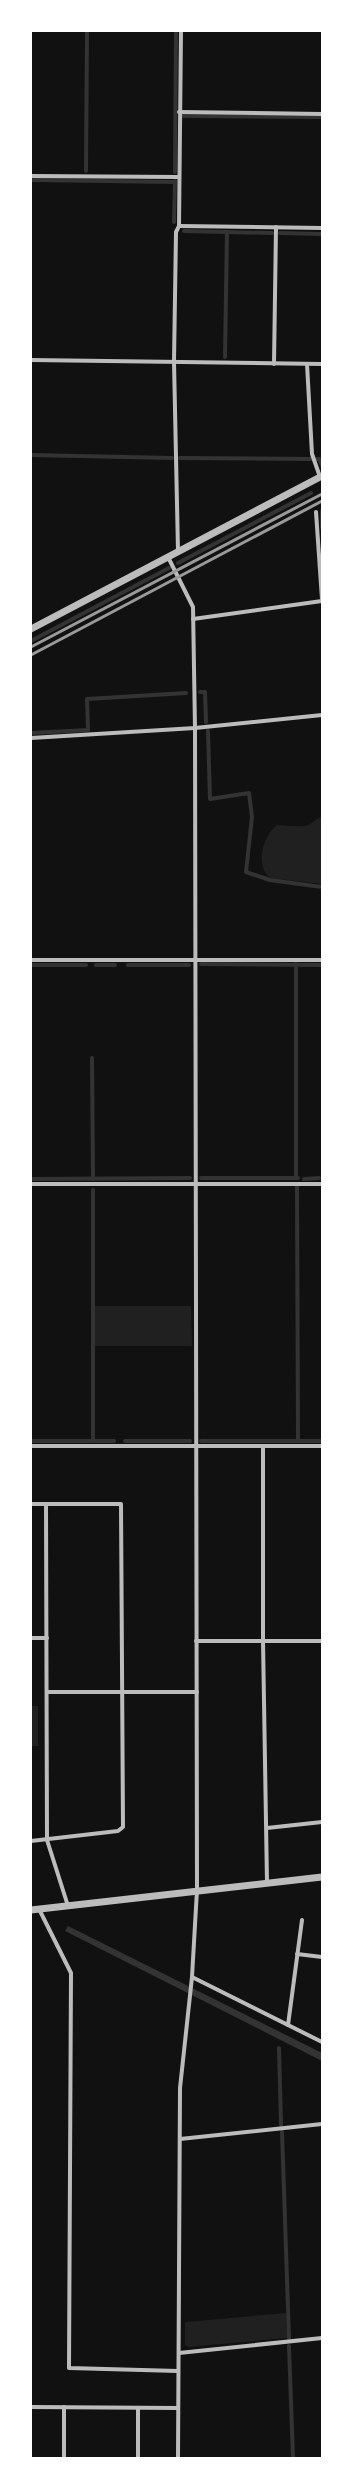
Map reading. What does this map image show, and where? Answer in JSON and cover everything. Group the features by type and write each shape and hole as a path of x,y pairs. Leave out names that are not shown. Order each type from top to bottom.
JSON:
{"street":[{"path":"178,551 174,362 176,232 179,226 178,177 181,31"},
{"path":"179,112 322,114"},
{"path":"31,176 178,177"},
{"path":"179,226 322,228"},
{"path":"274,364 276,227"},
{"path":"31,360 322,364"},
{"path":"31,630 321,476 312,454 307,364"},
{"path":"193,619 322,600 321,563 316,512"},
{"path":"168,557 193,607 195,728 195,1446 197,1890 192,1977 180,2088 178,2458"},
{"path":"31,738 195,728 322,715"},
{"path":"31,960 322,960"},
{"path":"31,1184 322,1184"},
{"path":"31,1446 322,1446"},
{"path":"263,1446 263,1641 268,1883"},
{"path":"31,1504 121,1504 123,1827 118,1831 31,1842"},
{"path":"46,1504 47,1840 68,1906"},
{"path":"31,1638 47,1638"},
{"path":"196,1642 322,1641"},
{"path":"47,1692 197,1692"},
{"path":"267,1828 322,1822"},
{"path":"31,1910 322,1877"},
{"path":"39,1909 71,1973 69,2368 178,2371"},
{"path":"288,2025 302,1920"},
{"path":"297,1954 322,1957"},
{"path":"192,1977 322,2042"},
{"path":"180,2139 322,2124"},
{"path":"179,2353 322,2338"},
{"path":"31,2407 178,2408"},
{"path":"64,2407 64,2458"},
{"path":"138,2408 138,2458"}],"shaded area":[{"path":"322,817 322,884 271,878 266,873 263,866 262,851 264,843 272,830 277,825 308,825"},
{"path":"95,1306 191,1306 192,1346 95,1346"},
{"path":"31,1706 38,1706 38,1746 31,1746"},
{"path":"68,1926 322,2053 322,2061 65,1931"},
{"path":"286,2313 287,2338 189,2347 185,2345 185,2322"}],"waterway":[{"path":"86,171 87,31"},
{"path":"175,172 176,31"},
{"path":"184,116 322,117"},
{"path":"31,180 175,182"},
{"path":"174,222 175,181"},
{"path":"184,231 272,233"},
{"path":"225,357 227,232"},
{"path":"280,233 322,234"},
{"path":"31,455 172,458"},
{"path":"180,458 311,459"},
{"path":"317,459 319,459 322,465"},
{"path":"178,563 311,493"},
{"path":"322,511 322,528"},
{"path":"31,641 169,568"},
{"path":"200,692 205,692 206,722"},
{"path":"31,733 88,730 87,699 186,693"},
{"path":"208,731 210,799 249,793 252,817 246,872 270,880 322,887"},
{"path":"201,964 322,965"},
{"path":"296,964 296,1178"},
{"path":"31,965 86,965"},
{"path":"96,965 115,965"},
{"path":"128,965 189,965"},
{"path":"92,1058 93,1179"},
{"path":"31,1179 190,1178"},
{"path":"201,1178 298,1178"},
{"path":"304,1179 319,1178"},
{"path":"297,1187 298,1441"},
{"path":"93,1190 93,1441"},
{"path":"31,1441 114,1441"},
{"path":"125,1441 190,1441"},
{"path":"201,1441 322,1441"},
{"path":"279,2048 281,2125"},
{"path":"282,2132 289,2338"},
{"path":"289,2346 293,2458"}],"railway":[{"path":"31,647 322,494"},
{"path":"31,655 322,501"}]}
